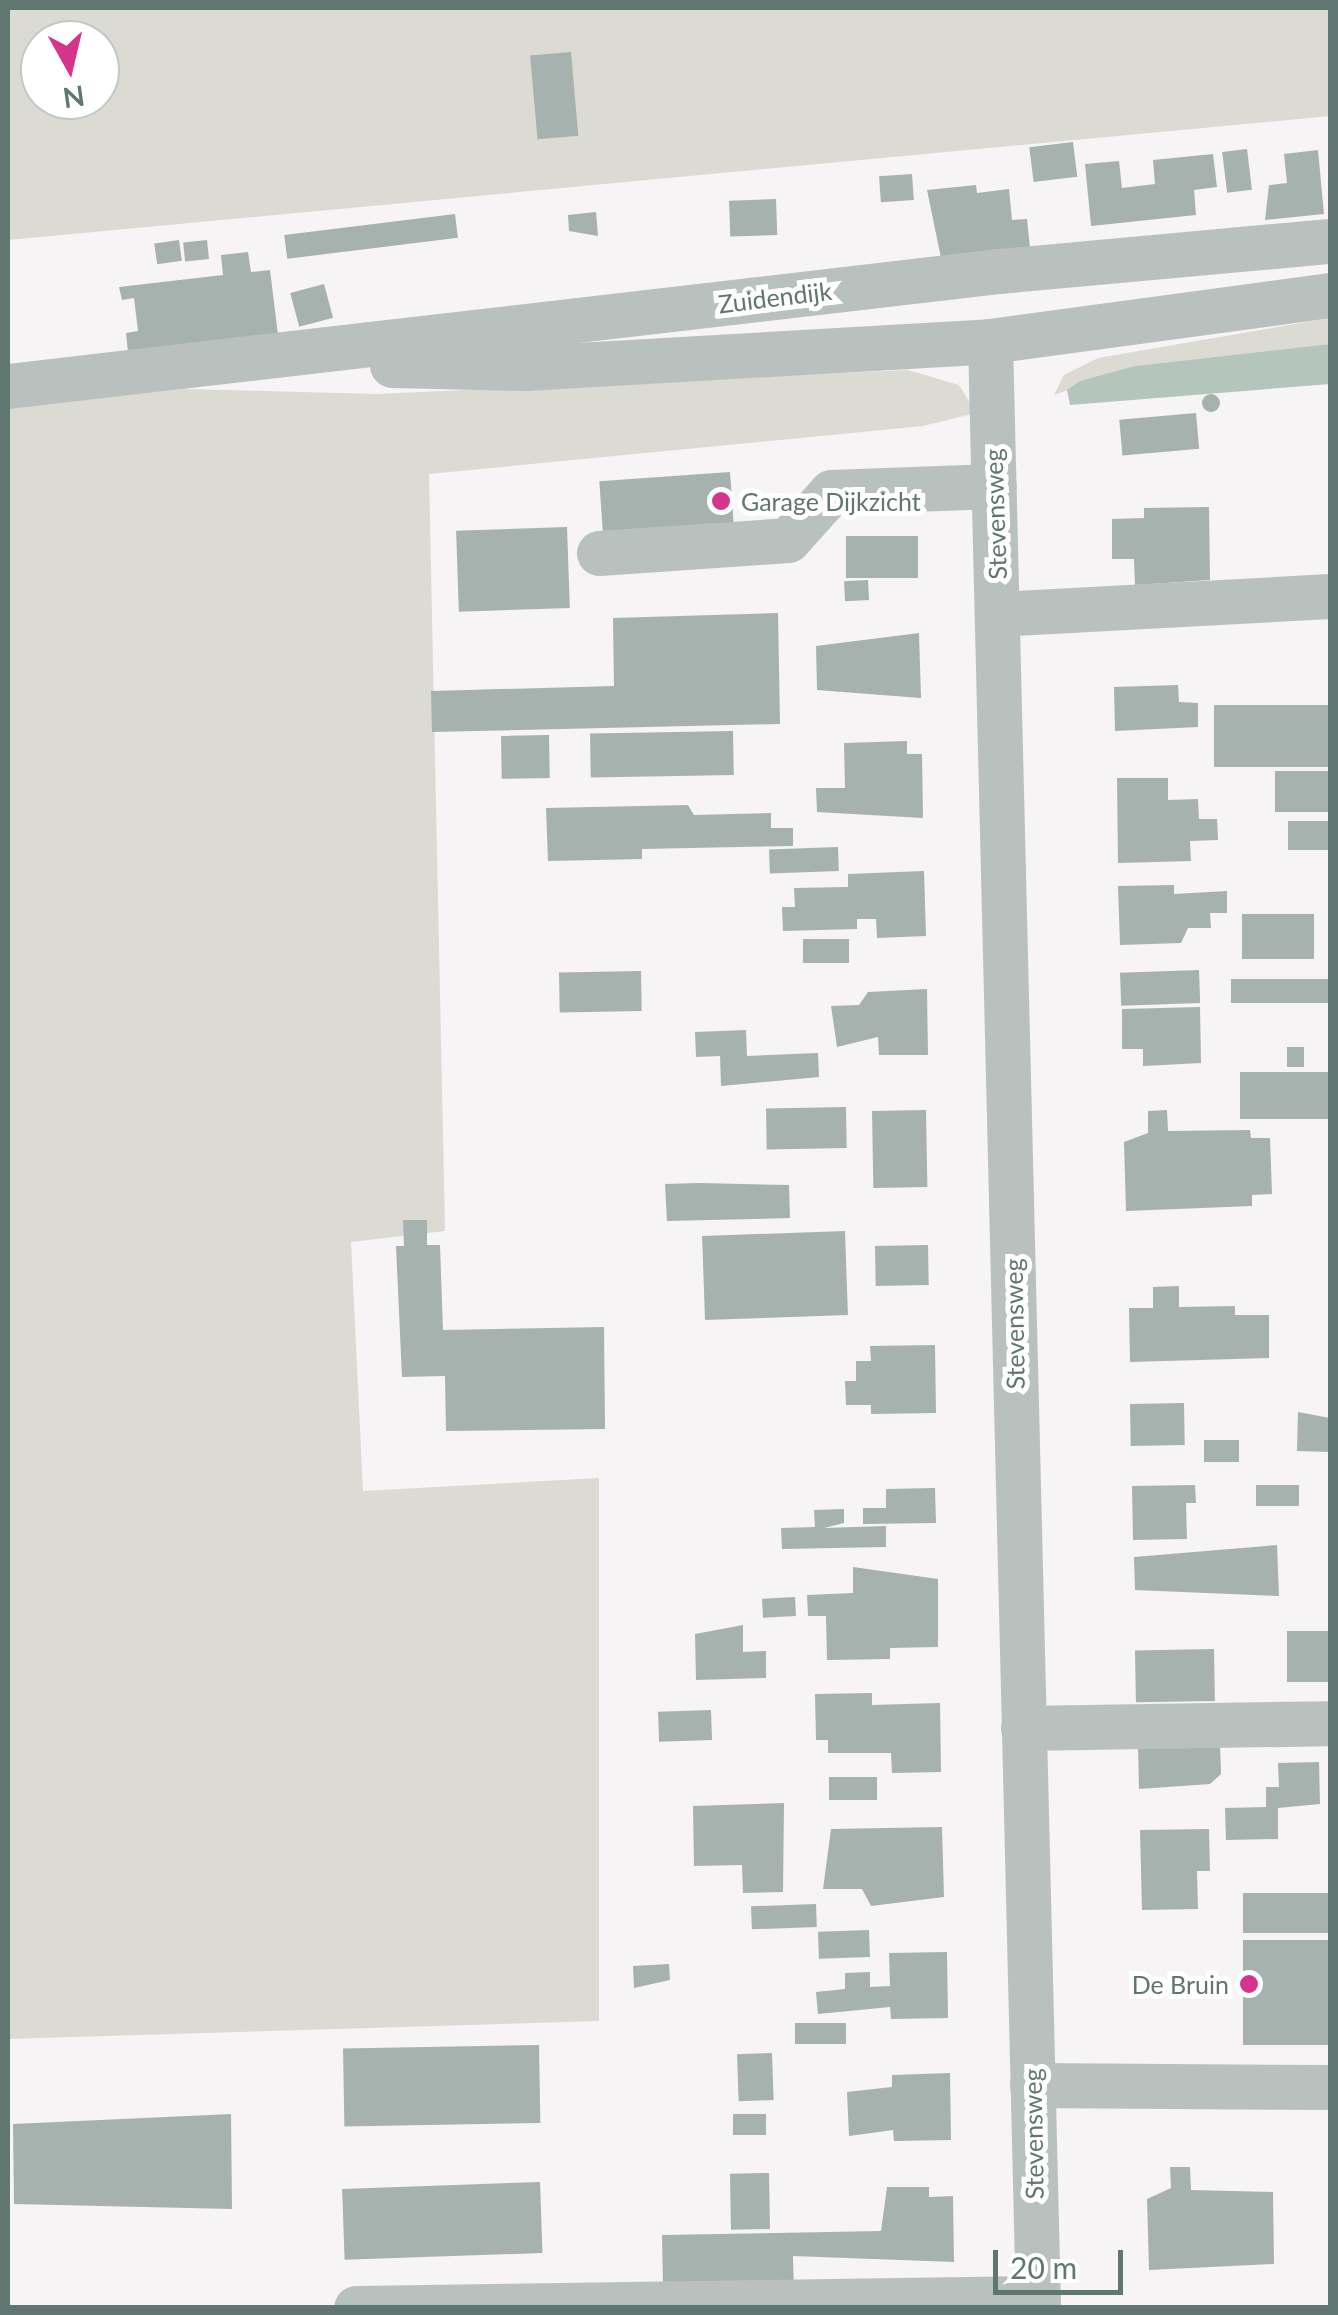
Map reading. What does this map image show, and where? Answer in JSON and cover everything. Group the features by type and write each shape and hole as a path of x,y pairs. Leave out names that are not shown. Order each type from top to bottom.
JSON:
{"street":[{"name":"Zuidendijk","path":"8,386 999,271 1330,241"},
{"name":"Zuidendijk","path":"220,362 525,368 990,341 1330,295"},
{"name":"Stevensweg","path":"990,341 1037,2303"},
{"path":"599,553 788,540 832,492 994,486"},
{"path":"998,614 1330,596"},
{"path":"1023,1728 1330,1723"},
{"path":"1032,2085 1330,2087"},
{"path":"356,2308 1037,2303"}],"shaded area":[{"path":"8,8 1330,8 1330,116 8,240"},
{"path":"1330,318 1330,344 1135,366 1054,395 1064,375 1098,358"},
{"path":"1330,344 1330,384 1070,405 1067,390 1080,381 1135,366"},
{"path":"908,370 959,385 976,413 923,426 429,474 445,1231 351,1242 363,1491 599,1478 599,2021 8,2039 8,408 184,389 377,394"}],"building":[{"path":"571,52 578,136 537,139 530,56"},
{"path":"1073,142 1077,177 1034,182 1029,147"},
{"path":"1247,149 1252,190 1227,193 1222,152"},
{"path":"1318,150 1324,214 1265,220 1269,185 1287,183 1284,154"},
{"path":"1213,154 1217,187 1194,190 1196,215 1091,226 1085,164 1119,161 1122,188 1155,184 1153,160"},
{"path":"912,174 914,200 881,202 879,176"},
{"path":"976,185 977,193 1009,189 1012,220 1027,219 1030,248 941,258 927,190"},
{"path":"776,199 777,235 730,237 729,201"},
{"path":"596,212 598,236 569,231 568,215"},
{"path":"455,214 458,238 287,259 284,235"},
{"path":"179,240 182,261 157,264 154,243"},
{"path":"207,240 209,259 185,261 183,243"},
{"path":"248,252 251,272 270,270 278,335 128,352 126,333 138,331 134,298 122,300 119,287 223,275 221,255"},
{"path":"324,284 333,318 299,327 290,293"},
{"path":"1211,394 1220,403 1211,412 1202,403"},
{"path":"1196,413 1199,449 1122,456 1119,420"},
{"path":"730,472 734,525 603,534 599,481"},
{"path":"1209,507 1210,580 1135,585 1134,559 1112,559 1112,519 1144,518 1144,508"},
{"path":"567,527 570,608 459,612 456,531"},
{"path":"846,536 918,536 918,578 846,578"},
{"path":"868,580 869,600 845,601 844,581"},
{"path":"778,613 780,724 432,732 431,691 614,686 613,618"},
{"path":"919,633 921,698 817,690 816,646"},
{"path":"1178,685 1179,702 1198,703 1198,727 1115,731 1114,687"},
{"path":"1214,705 1330,705 1330,767 1214,767"},
{"path":"733,731 734,775 591,777 590,733"},
{"path":"549,735 550,778 502,779 501,736"},
{"path":"907,741 907,754 922,754 923,818 817,812 816,788 845,788 844,743"},
{"path":"1275,771 1330,771 1330,812 1275,812"},
{"path":"1117,778 1168,778 1168,800 1198,799 1199,819 1217,819 1218,840 1190,841 1191,861 1118,863"},
{"path":"688,805 694,815 771,813 771,828 793,828 793,846 642,849 642,859 548,861 546,808"},
{"path":"1288,821 1330,821 1330,850 1288,850"},
{"path":"838,847 839,871 770,873 769,849"},
{"path":"924,871 926,936 877,938 876,919 857,919 857,929 783,931 782,907 795,907 794,888 848,887 848,874"},
{"path":"1174,885 1174,894 1227,891 1227,913 1210,913 1211,928 1188,928 1181,943 1120,945 1118,886"},
{"path":"1242,914 1314,914 1314,959 1242,959"},
{"path":"803,939 849,939 849,963 803,963"},
{"path":"1199,970 1200,1003 1121,1006 1120,973"},
{"path":"641,971 642,1011 560,1012 559,972"},
{"path":"1231,979 1330,979 1330,1003 1231,1003"},
{"path":"927,989 928,1055 879,1055 878,1037 837,1047 831,1006 859,1005 868,992"},
{"path":"1200,1007 1201,1063 1143,1066 1143,1049 1122,1049 1122,1009"},
{"path":"746,1030 747,1056 818,1053 819,1077 721,1086 720,1056 696,1057 695,1032"},
{"path":"1287,1047 1304,1047 1304,1067 1287,1067"},
{"path":"1240,1072 1330,1072 1330,1119 1240,1119"},
{"path":"846,1107 847,1148 767,1149 766,1108"},
{"path":"926,1110 927,1187 873,1188 872,1111"},
{"path":"1167,1110 1168,1131 1250,1130 1251,1138 1270,1138 1272,1194 1252,1195 1252,1206 1126,1211 1124,1142 1148,1133 1148,1111"},
{"path":"665,1184 789,1185 790,1218 667,1221"},
{"path":"403,1220 427,1220 427,1245 440,1245 443,1330 604,1327 605,1429 446,1431 445,1376 402,1377 396,1246 404,1246"},
{"path":"845,1231 848,1315 705,1320 702,1236"},
{"path":"928,1245 929,1285 876,1286 875,1246"},
{"path":"1179,1286 1179,1307 1235,1306 1235,1315 1269,1315 1269,1358 1130,1362 1129,1308 1153,1308 1153,1287"},
{"path":"935,1345 936,1413 871,1414 871,1405 846,1405 845,1381 856,1381 856,1361 871,1361 870,1346"},
{"path":"1184,1403 1185,1445 1131,1446 1130,1404"},
{"path":"1298,1412 1330,1418 1330,1452 1297,1451"},
{"path":"1204,1440 1239,1440 1239,1462 1204,1462"},
{"path":"1195,1485 1196,1503 1186,1503 1187,1539 1133,1540 1132,1486"},
{"path":"1256,1485 1299,1485 1299,1506 1256,1506"},
{"path":"935,1488 936,1523 863,1524 863,1508 886,1508 886,1489"},
{"path":"844,1509 844,1523 824,1528 886,1526 886,1547 782,1549 781,1528 815,1527 814,1510"},
{"path":"1277,1545 1279,1596 1135,1590 1134,1557"},
{"path":"853,1567 938,1579 938,1647 890,1648 890,1659 827,1660 826,1616 808,1616 807,1595 853,1593"},
{"path":"795,1597 796,1616 763,1618 762,1599"},
{"path":"743,1625 743,1652 766,1651 766,1678 696,1680 695,1634"},
{"path":"1287,1631 1330,1631 1330,1682 1287,1682"},
{"path":"1214,1649 1215,1701 1136,1702 1135,1650"},
{"path":"872,1693 872,1705 940,1703 941,1772 892,1773 891,1753 828,1753 828,1740 816,1740 815,1694"},
{"path":"711,1710 712,1740 659,1742 658,1712"},
{"path":"1220,1745 1221,1774 1210,1784 1139,1789 1138,1746"},
{"path":"1319,1762 1320,1804 1278,1808 1278,1839 1226,1840 1225,1808 1266,1807 1266,1787 1279,1787 1278,1763"},
{"path":"829,1777 877,1777 877,1800 829,1800"},
{"path":"784,1803 783,1892 743,1893 742,1865 694,1866 693,1806"},
{"path":"942,1827 944,1897 871,1906 862,1889 823,1889 831,1829"},
{"path":"1209,1829 1210,1871 1197,1871 1198,1909 1142,1910 1140,1830"},
{"path":"1243,1893 1330,1893 1330,1933 1243,1933"},
{"path":"816,1904 817,1927 752,1929 751,1906"},
{"path":"869,1930 870,1957 819,1959 818,1932"},
{"path":"1243,1940 1330,1940 1330,2045 1243,2045"},
{"path":"947,1952 948,2018 891,2019 890,2007 818,2014 816,1992 845,1989 845,1973 870,1972 870,1987 890,1986 889,1953"},
{"path":"669,1964 670,1980 634,1988 633,1966"},
{"path":"795,2023 846,2023 846,2044 795,2044"},
{"path":"539,2045 540,2123 344,2126 343,2048"},
{"path":"772,2053 774,2100 739,2101 737,2054"},
{"path":"950,2073 951,2140 894,2141 893,2130 849,2136 847,2092 892,2087 892,2075"},
{"path":"231,2114 232,2209 14,2204 13,2124"},
{"path":"733,2114 766,2114 766,2135 733,2135"},
{"path":"1170,2167 1190,2167 1191,2190 1273,2192 1274,2264 1149,2270 1147,2199 1171,2188"},
{"path":"769,2173 770,2229 731,2230 730,2174"},
{"path":"540,2182 542,2253 345,2260 342,2189"},
{"path":"887,2187 929,2187 929,2197 953,2196 954,2262 793,2256 794,2294 663,2286 662,2235 881,2231"}],"place":[{"name":"Garage Dijkzicht","path":"721,501"},
{"name":"De Bruin","path":"1249,1984"}]}
